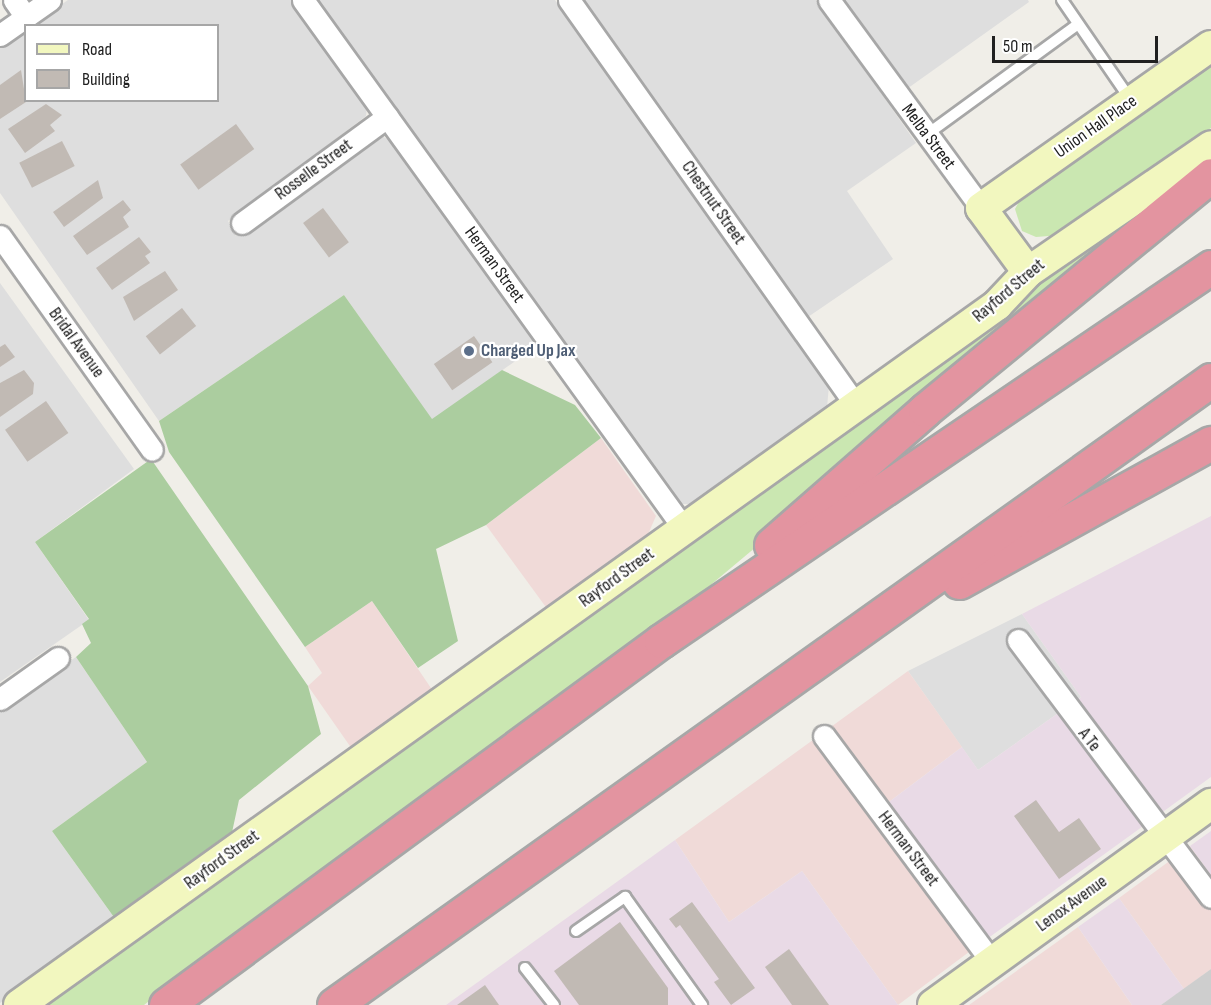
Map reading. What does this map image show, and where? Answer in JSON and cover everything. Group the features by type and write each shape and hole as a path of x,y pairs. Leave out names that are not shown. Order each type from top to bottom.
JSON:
{"highway":[{"path":"661,641 925,410 1211,175"},
{"path":"166,1005 661,641 1211,267"},
{"path":"334,1005 1211,380"},
{"path":"661,771 965,578 1211,443"}],"street":[{"path":"0,35 20,8 50,0"},
{"name":"Herman Street","path":"303,0 685,530"},
{"name":"Chestnut Street","path":"569,0 856,407"},
{"name":"Melba Street","path":"829,0 1028,272"},
{"name":"Union Hall Place","path":"981,208 1211,46"},
{"name":"Rosselle Street","path":"242,223 387,117"},
{"name":"Rayford Street","path":"19,1005 997,305 1028,272 1211,146"},
{"name":"Bridal Avenue","path":"0,236 152,450"},
{"name":"A Te","path":"1018,640 1211,897"},
{"path":"0,699 58,658"},
{"name":"Herman Street","path":"825,736 993,962"},
{"name":"Lenox Avenue","path":"933,1005 1211,804"}],"lane":[{"path":"1062,0 1132,102"},
{"path":"926,135 1078,24"},
{"path":"576,931 625,897 702,1005"},
{"path":"525,968 554,1005"}],"shaded area":[{"path":"68,0 291,0 367,107 366,116 228,221 236,236 382,136 392,142 538,345 432,420 344,295 159,421 0,193 0,48 24,31 24,102 219,102 219,24 33,24"},
{"path":"315,0 555,0 829,386 827,407 816,422 702,504 680,504"},
{"path":"579,0 816,0 916,143 847,191 893,259 805,319"},
{"path":"839,0 1028,0 1029,2 904,91"},
{"path":"0,283 134,469 35,542 89,620 0,682"},
{"path":"601,438 656,516 646,539 548,610 486,525"},
{"path":"1211,516 1211,777 973,949 873,814 962,747 978,770 1081,697 1022,614"},
{"path":"372,601 435,694 352,749 308,686 322,673 305,647"},
{"path":"1022,614 1081,697 978,770 908,671"},
{"path":"76,657 147,762 52,831 116,920 0,1003 0,708"},
{"path":"908,671 962,747 873,814 973,949 898,1005 802,871 729,922 675,840"},
{"path":"1211,831 1211,875 1190,846"},
{"path":"675,840 729,922 802,871 898,1005 446,1005"},
{"path":"1190,846 1211,875 1211,969 1184,989 1119,898"},
{"path":"1119,898 1184,989 1161,1005 1132,1005 1078,927"},
{"path":"1078,927 1132,1005 969,1005"},
{"path":"1211,969 1211,1005 1161,1005"}],"green space":[{"path":"1211,62 1211,128 1061,235 1036,237 1022,231 1015,209 1022,196"},
{"path":"1177,183 947,387 633,650 280,899 144,1005 41,1005 643,578 987,325 1026,288"},
{"path":"344,295 432,419 502,370 575,405 601,438 486,525 436,549 458,641 418,668 372,601 305,647 169,452 159,421"},
{"path":"151,459 308,686 321,734 239,800 231,837 116,920 52,831 147,762 76,657 91,643 82,624 89,619 35,542"}],"building":[{"path":"21,70 24,102 26,102 0,119 0,85"},
{"path":"46,104 62,115 50,125 55,131 25,153 8,129"},
{"path":"236,124 254,149 198,190 180,165"},
{"path":"62,141 75,166 32,188 19,163"},
{"path":"98,180 103,198 64,227 53,212"},
{"path":"123,200 131,210 123,217 129,227 87,255 73,236"},
{"path":"323,208 349,242 329,257 303,223"},
{"path":"139,237 151,252 145,256 150,263 112,290 96,268"},
{"path":"165,271 178,290 134,321 123,297"},
{"path":"182,308 196,326 160,354 146,336"},
{"path":"474,336 492,362 452,390 434,364"},
{"path":"5,344 15,357 0,367 0,347"},
{"path":"24,370 34,383 33,394 0,417 0,383"},
{"path":"46,401 68,433 27,462 5,430"},
{"path":"1036,800 1059,832 1079,818 1101,849 1059,879 1014,816"},
{"path":"692,902 755,988 731,1005 714,982 719,979 680,925 676,928 669,919"},
{"path":"620,922 668,988 668,1005 579,1005 554,971"},
{"path":"789,949 829,1005 792,1005 765,967"},
{"path":"485,985 499,1005 457,1005"}],"place":[{"name":"Charged Up Jax","path":"469,351"}]}
